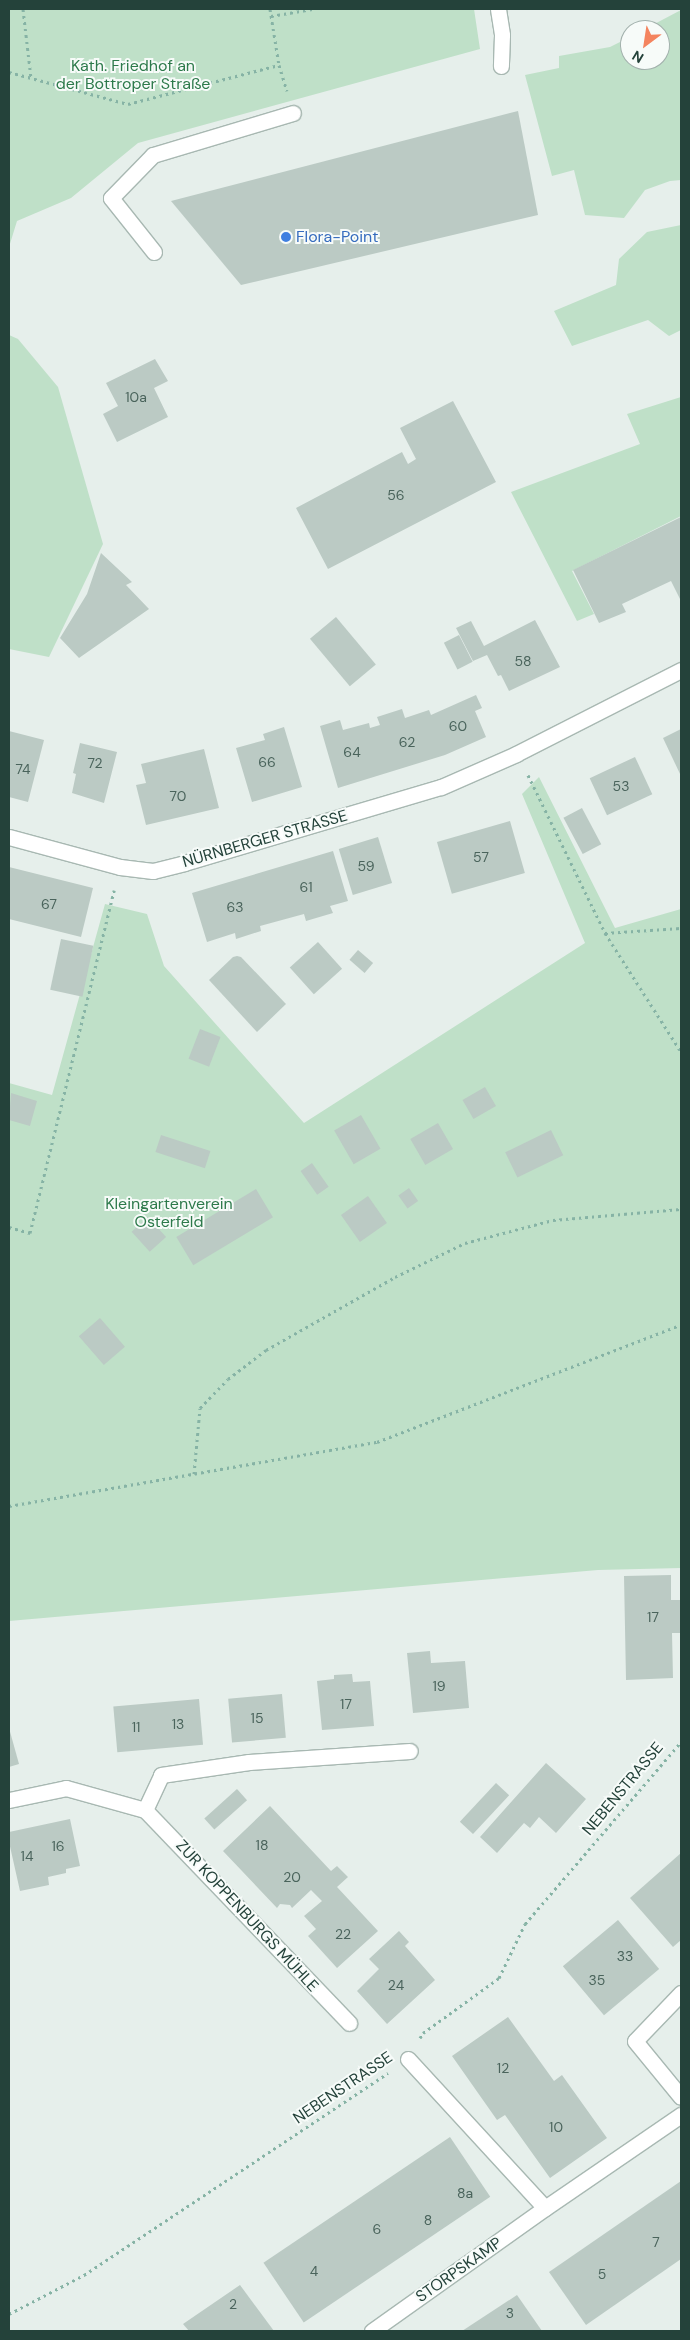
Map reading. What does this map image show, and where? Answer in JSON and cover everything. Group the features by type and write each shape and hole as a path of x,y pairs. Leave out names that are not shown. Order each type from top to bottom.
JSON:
{"street":[{"path":"498,9 502,35 501,66"},
{"path":"154,252 111,198 154,155 293,113"},
{"name":"NÜRNBERGER STRASSE","path":"9,837 120,867 153,871 441,787 516,754 681,670"},
{"path":"9,1800 66,1788 145,1810 161,1775 249,1762 410,1751"},
{"name":"ZUR KOPPENBURGS MÜHLE","path":"145,1810 349,2023"},
{"path":"681,1993 636,2041 681,2097"},
{"path":"408,2059 545,2208"},
{"name":"STORPSKAMP","path":"372,2331 545,2208 681,2115"}],"path":[{"path":"23,9 31,78"},
{"path":"270,9 279,65 293,113"},
{"path":"271,16 312,9"},
{"path":"9,72 128,104 279,65"},
{"path":"516,754 605,932 681,1052"},
{"path":"9,1227 30,1233 120,867"},
{"path":"605,932 681,928"},
{"path":"194,1474 200,1408 228,1379 266,1350 395,1277 464,1243 553,1220 681,1209"},
{"path":"9,1506 377,1442 681,1325"},
{"name":"NEBENSTRASSE","path":"9,2314 84,2274 206,2196 408,2059 423,2033 499,1978 525,1924 681,1742"}],"green space":[{"name":"Kath. Friedhof an der Bottroper Straße","path":"9,9 474,9 480,49 138,143 71,198 17,221 9,247"},
{"path":"681,10 681,180 670,181 645,190 624,218 585,215 574,170 552,176 525,75 559,68 559,56 610,47 620,42 620,70 670,70 670,20 662,20"},
{"path":"681,225 681,330 669,336 648,320 572,346 554,311 616,285 619,259 647,232"},
{"path":"9,335 18,339 58,387 103,544 49,657 9,649"},
{"path":"681,397 681,516 572,571 594,614 577,621 511,492 640,444 627,414"},
{"name":"Kleingartenverein Osterfeld","path":"539,777 615,928 681,909 681,1568 598,1570 9,1621 9,1083 52,1095 105,904 147,914 164,966 304,1123 585,943 522,794"}],"building":[{"path":"518,111 538,215 241,285 171,201"},
{"path":"155,359 168,381 154,388 168,417 117,442 103,414 118,406 106,383"},
{"path":"453,401 496,482 328,569 296,508 402,452 408,464 416,459 400,428"},
{"path":"681,517 681,601 671,581 622,604 626,612 599,623 573,570"},
{"path":"101,553 132,582 126,585 149,609 79,658 60,638 87,594"},
{"path":"336,617 376,664 350,686 310,639"},
{"path":"535,620 560,667 509,691 501,675 498,676 487,655 473,661 456,628 471,621 484,646"},
{"path":"459,635 473,662 457,669 444,643"},
{"path":"476,695 482,708 475,711 486,737 445,755 338,788 320,726 340,720 343,730 369,723 370,728 380,725 377,717 402,709 405,718 429,710 431,715"},
{"path":"284,727 302,787 252,802 236,748 265,740 263,734"},
{"path":"681,729 681,776 663,738"},
{"path":"9,731 44,740 28,802 9,797"},
{"path":"80,743 117,752 104,803 72,793 76,774 73,773"},
{"path":"204,749 219,808 146,825 136,785 146,783 141,764"},
{"path":"635,757 652,794 607,815 590,778"},
{"path":"582,808 601,844 583,854 563,818"},
{"path":"510,821 525,873 452,894 437,842"},
{"path":"378,837 392,883 353,895 339,849"},
{"path":"333,851 348,901 330,906 333,913 306,921 304,914 260,926 261,931 236,939 235,933 207,942 192,893"},
{"path":"9,867 93,888 81,937 9,919"},
{"path":"61,939 93,946 82,997 50,990"},
{"path":"318,942 342,969 314,994 290,967"},
{"path":"358,950 373,963 365,973 349,960"},
{"path":"233,957 241,957 286,1004 257,1032 209,980"},
{"path":"200,1029 221,1037 209,1067 189,1059"},
{"path":"485,1087 496,1106 473,1119 462,1100"},
{"path":"11,1093 37,1101 30,1126 9,1120"},
{"path":"361,1115 380,1149 354,1164 334,1130"},
{"path":"438,1123 453,1149 425,1165 410,1139"},
{"path":"551,1130 563,1155 517,1178 505,1152"},
{"path":"161,1135 210,1151 205,1168 155,1152"},
{"path":"312,1163 329,1187 317,1195 301,1171"},
{"path":"409,1188 418,1201 408,1209 398,1195"},
{"path":"256,1189 273,1217 193,1265 176,1237"},
{"path":"368,1196 387,1223 360,1242 341,1215"},
{"path":"148,1217 166,1237 150,1252 132,1232"},
{"path":"100,1318 125,1347 104,1365 79,1336"},
{"path":"671,1575 671,1600 681,1600 681,1633 672,1633 673,1678 626,1680 624,1576"},
{"path":"430,1651 431,1663 465,1661 469,1708 413,1713 407,1653"},
{"path":"352,1674 353,1682 370,1681 374,1726 322,1730 317,1681 334,1679 334,1675"},
{"path":"282,1694 286,1738 232,1743 228,1699"},
{"path":"199,1699 203,1745 117,1752 113,1706"},
{"path":"9,1728 19,1764 9,1767"},
{"path":"546,1763 586,1799 556,1833 539,1817 530,1828 524,1823 497,1853 480,1837"},
{"path":"496,1783 509,1795 473,1834 460,1822"},
{"path":"237,1789 247,1800 214,1830 204,1818"},
{"path":"270,1806 331,1871 337,1866 348,1877 337,1887 378,1931 337,1968 308,1936 316,1929 304,1916 322,1901 311,1890 292,1908 290,1905 280,1904 277,1908 223,1851"},
{"path":"70,1819 80,1866 66,1869 66,1873 48,1877 49,1885 20,1891 9,1842 9,1832"},
{"path":"681,1853 681,1940 673,1947 630,1898"},
{"path":"618,1920 659,1969 604,2015 563,1966"},
{"path":"399,1931 409,1942 405,1946 435,1980 387,2024 357,1991 379,1969 369,1959"},
{"path":"508,2017 554,2081 562,2075 607,2138 550,2178 505,2115 497,2120 452,2056"},
{"path":"450,2137 490,2197 304,2323 263,2263"},
{"path":"681,2181 681,2259 586,2325 549,2272"},
{"path":"240,2285 274,2331 189,2331 183,2324"},
{"path":"517,2295 542,2331 462,2331"}],"place":[{"name":"Flora-Point","path":"286,237"}]}
